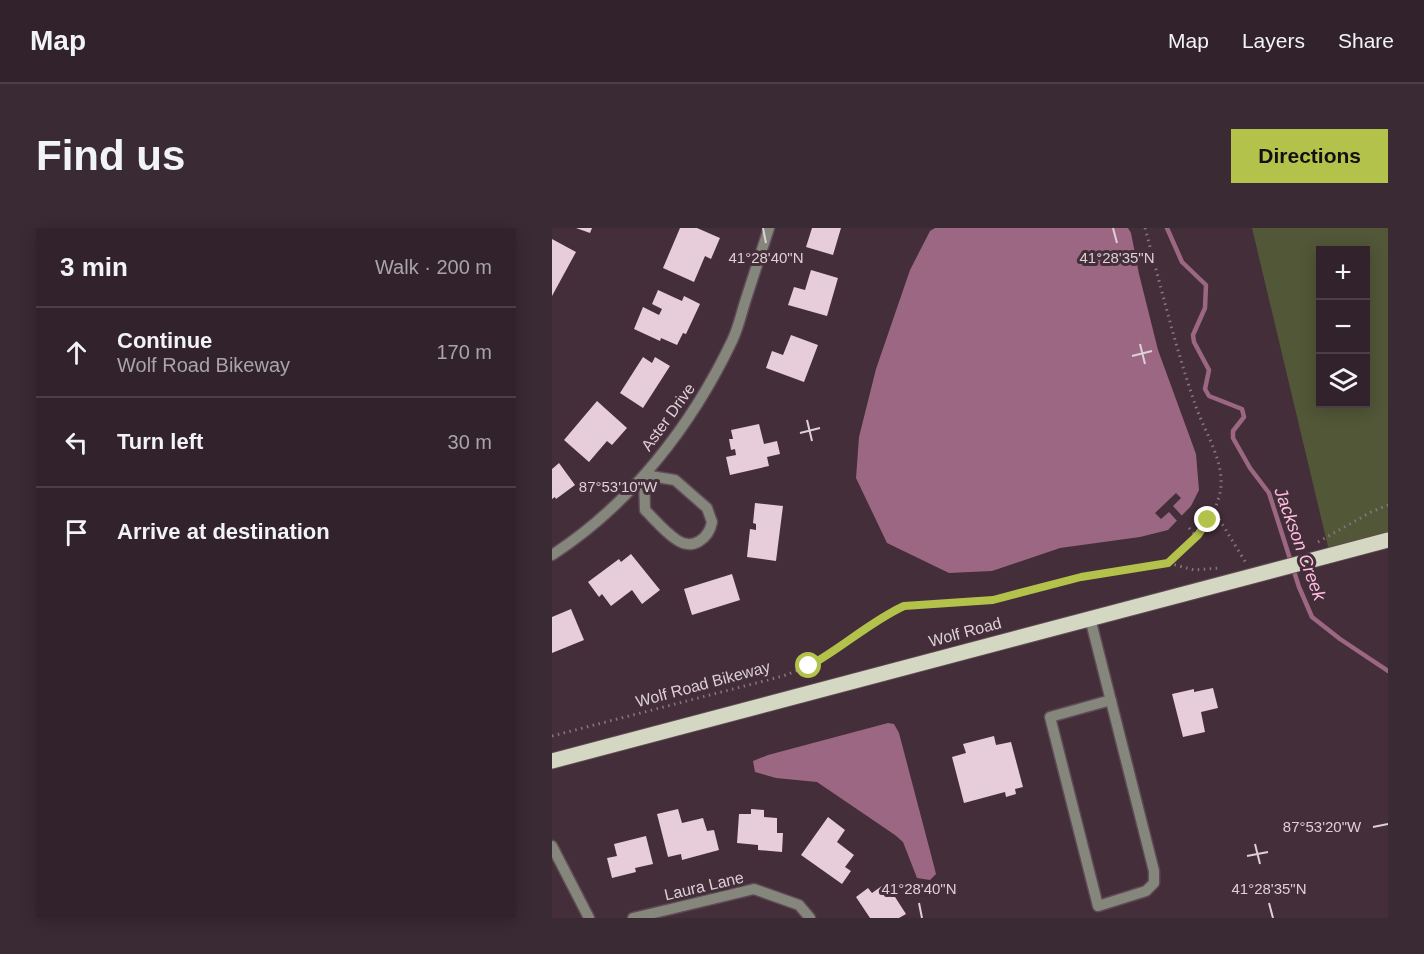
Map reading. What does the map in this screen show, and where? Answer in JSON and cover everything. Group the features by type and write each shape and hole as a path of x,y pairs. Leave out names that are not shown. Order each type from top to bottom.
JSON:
{"main road":[{"name":"Wolf Road","path":"552,760 1388,540"}],"street":[{"name":"Aster Drive","path":"552,555 596,523 644,475 695,409 734,339 769,228"},
{"path":"644,475 675,480 707,508 712,522 706,536 692,544 677,541 645,510 644,475"},
{"path":"1090,618 1111,700 1154,871 1154,883 1146,891 1098,906 1050,717 1111,700"},
{"path":"552,846 589,918"},
{"name":"Laura Lane","path":"633,918 754,889 799,905 810,918"}],"path":[{"path":"1145,228 1187,378 1217,461 1221,486 1218,500 1196,536 1168,563"},
{"path":"1310,546 1388,505"},
{"path":"1213,509 1246,562 1235,565"},
{"path":"1189,528 1196,536"},
{"name":"Wolf Road Bikeway","path":"552,736 783,676 828,656 891,612 904,606 993,600 1081,577 1168,563 1194,570 1223,568"}],"green space":[{"path":"1252,228 1388,228 1388,534 1329,551"}],"shaded area":[{"path":"935,228 1128,228 1158,350 1196,454 1199,490 1191,506 1168,530 1140,537 1060,548 992,571 949,573 887,543 856,478 859,437 876,369 910,270 930,231"},
{"path":"888,723 894,724 899,733 936,874 930,880 917,878 903,842 895,835 817,782 776,778 755,772 753,761 768,755"}],"pier":[{"path":"1176,493 1181,498 1173,506 1184,518 1179,523 1169,512 1161,519 1155,513"}],"building":[{"path":"576,228 592,228 590,233"},
{"path":"680,228 697,228 720,238 711,259 705,256 694,282 663,268"},
{"path":"812,228 841,228 833,255 806,247"},
{"path":"552,239 576,252 552,296"},
{"path":"811,270 838,278 827,316 788,305 794,287 805,290"},
{"path":"658,290 682,301 684,296 700,304 686,334 683,333 677,345 661,338 660,341 634,329 643,307 659,315 662,309 652,304"},
{"path":"791,335 818,345 804,382 766,368 772,351 783,355"},
{"path":"643,357 652,363 655,357 670,366 643,408 620,393"},
{"path":"597,401 627,428 612,445 607,441 589,462 564,440"},
{"path":"759,424 764,444 777,441 780,454 767,457 769,466 730,475 726,457 736,455 735,449 731,450 729,439 733,439 731,430"},
{"path":"559,463 575,485 556,499 555,497 552,499 552,469"},
{"path":"755,503 783,506 776,561 747,557 750,529 756,530 756,524 753,523"},
{"path":"631,554 660,590 642,604 632,590 611,606 602,594 599,597 588,582 619,559 621,562"},
{"path":"732,574 740,600 692,615 684,589"},
{"path":"571,609 584,640 552,653 552,617"},
{"path":"1213,688 1218,708 1201,712 1205,732 1183,737 1172,694"},
{"path":"994,736 996,745 1011,742 1023,787 1015,789 1016,794 1006,797 1005,792 964,803 952,757 966,753 963,744"},
{"path":"678,809 682,823 703,818 707,831 714,830 719,850 682,860 681,854 668,857 657,814"},
{"path":"751,809 764,810 764,817 777,818 777,833 783,833 782,852 758,850 758,845 737,843 739,814 751,814"},
{"path":"828,817 845,830 837,842 854,855 845,867 851,871 842,884 801,855"},
{"path":"646,836 653,864 635,868 636,872 612,878 607,858 617,856 614,844"},
{"path":"886,883 906,914 899,918 870,918 856,897 868,888 872,893"}],"waterway":[{"name":"Jackson Creek","path":"1167,228 1182,262 1206,285 1205,308 1193,335 1194,342 1209,370 1205,389 1209,396 1242,409 1244,417 1233,431 1233,438 1250,468 1269,493 1299,587 1312,617 1388,671"}],"route":[{"path":"809,666 828,656 891,612 904,606 993,600 1081,577 1168,563 1198,535 1208,520"}]}
